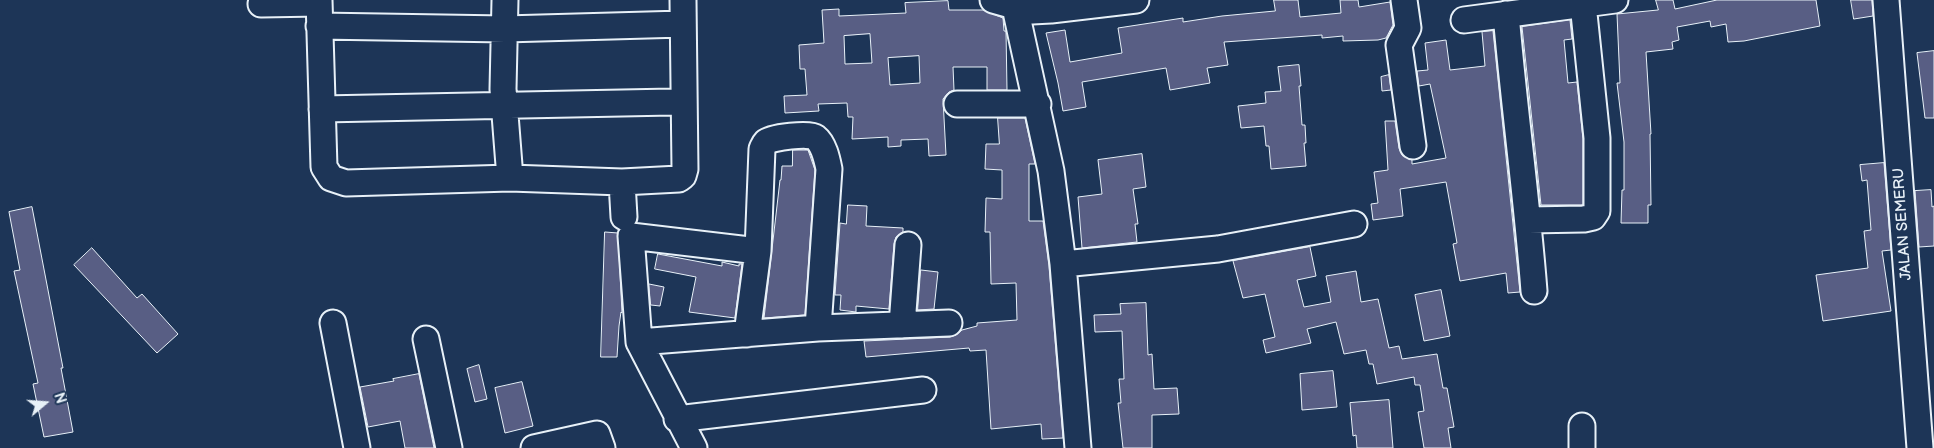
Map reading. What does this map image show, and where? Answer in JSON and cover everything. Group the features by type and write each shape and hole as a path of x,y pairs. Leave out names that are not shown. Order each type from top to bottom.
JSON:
{"street":[{"path":"505,0 504,105 510,178"},
{"path":"1004,3 1032,10 1051,10 1136,0"},
{"path":"1404,0 1408,28 1399,45 1413,146"},
{"path":"1464,20 1615,0"},
{"name":"JALAN SEMERU","path":"1886,0 1920,448"},
{"path":"1004,3 1038,104 1052,171 1063,264 1078,448"},
{"path":"261,4 505,29 683,12 685,169 683,176 674,181 622,182 510,178 346,183 331,178 324,167 319,10"},
{"path":"1529,220 1584,219 1593,217 1597,211 1597,138 1583,4"},
{"path":"1506,14 1513,97 1529,220 1534,291"},
{"path":"322,109 684,103"},
{"path":"957,104 1038,104"},
{"path":"747,334 758,251 763,145 774,138 809,135 818,141 828,159 829,169 818,328"},
{"path":"622,182 624,216"},
{"path":"1063,264 1218,249 1354,224"},
{"path":"694,448 639,342 631,236 758,251"},
{"path":"902,325 908,245"},
{"path":"333,322 357,448"},
{"path":"639,342 818,328 949,323"},
{"path":"426,339 449,448"},
{"path":"678,419 923,390"},
{"path":"534,448 597,434 602,448"}],"building":[{"path":"1274,0 1298,0 1300,17 1341,13 1340,0 1358,0 1359,7 1390,2 1393,25 1386,38 1378,40 1343,41 1343,36 1322,38 1322,35 1224,42 1228,65 1207,68 1210,83 1170,90 1166,68 1082,82 1086,107 1063,111 1046,33 1065,30 1070,62 1122,53 1118,28 1183,18 1183,22 1275,11"},
{"path":"1656,0 1673,0 1675,9 1717,0 1816,0 1820,26 1744,41 1728,42 1726,24 1711,27 1710,21 1677,27 1679,40 1672,42 1673,49 1646,52 1651,134 1651,205 1648,205 1648,223 1621,223 1622,190 1624,190 1624,142 1617,83 1620,83 1617,14 1658,10"},
{"path":"1851,0 1872,0 1873,16 1854,19"},
{"path":"948,1 949,10 983,10 1003,18 1004,31 1006,31 1007,90 987,90 987,67 953,67 954,90 949,92 943,99 946,155 929,156 928,139 901,140 901,146 888,147 888,137 852,139 853,117 848,117 847,103 818,104 819,111 785,113 784,96 807,95 805,69 800,69 799,45 824,43 822,10 839,9 839,16 906,13 905,3","holes":["870,34 872,63 845,64 844,36","919,56 920,83 890,85 888,58"]},
{"path":"1570,20 1572,39 1564,40 1568,83 1577,82 1583,139 1583,205 1541,205 1522,27"},
{"path":"1493,31 1520,292 1508,293 1506,273 1460,281 1453,244 1457,243 1446,182 1400,189 1403,216 1373,220 1371,204 1378,203 1374,172 1388,170 1385,121 1395,121 1399,148 1402,155 1412,160 1412,164 1446,158 1430,84 1419,86 1417,71 1428,70 1425,43 1446,40 1450,70 1485,66 1482,32"},
{"path":"1934,51 1934,118 1925,118 1917,53"},
{"path":"1299,65 1302,125 1305,125 1306,166 1271,169 1269,146 1266,146 1264,126 1241,128 1238,106 1266,103 1265,92 1281,91 1278,67"},
{"path":"1389,75 1391,90 1382,91 1381,77"},
{"path":"998,118 1025,118 1035,164 1029,164 1029,221 1043,221 1049,266 1063,438 1042,439 1041,424 991,429 986,350 970,351 969,348 866,357 864,341 950,337 962,330 977,326 977,323 1017,320 1016,283 991,284 990,232 985,232 986,198 1002,199 1002,170 985,169 986,144 999,144"},
{"path":"793,150 808,150 815,170 805,315 764,318 782,166 792,166"},
{"path":"1142,154 1146,187 1133,189 1138,224 1135,224 1137,242 1082,248 1078,197 1102,194 1098,160"},
{"path":"1884,163 1891,250 1882,251 1891,311 1823,321 1816,275 1868,268 1864,231 1871,230 1867,180 1862,181 1860,165"},
{"path":"1931,190 1932,207 1934,206 1934,246 1919,247 1915,191"},
{"path":"848,205 867,206 866,226 903,228 903,232 896,237 894,244 889,309 856,306 856,312 840,310 841,295 835,295 840,223 846,224"},
{"path":"32,207 63,368 61,368 73,432 44,437 33,384 38,383 14,271 20,270 9,212"},
{"path":"605,232 618,233 622,313 619,326 617,357 601,357"},
{"path":"1310,247 1316,276 1297,280 1304,307 1331,302 1326,276 1356,271 1361,302 1378,299 1389,348 1399,346 1402,359 1437,354 1443,388 1447,388 1454,427 1448,428 1451,448 1424,448 1418,412 1424,411 1420,385 1415,385 1414,377 1377,384 1373,364 1369,364 1366,350 1344,354 1336,322 1307,329 1311,343 1266,353 1263,340 1275,337 1265,294 1243,298 1233,261"},
{"path":"92,248 137,298 142,294 178,334 157,353 74,265"},
{"path":"658,254 722,266 722,262 739,266 739,264 742,264 735,318 689,312 696,277 655,269"},
{"path":"921,270 938,272 934,309 918,310"},
{"path":"649,284 664,287 660,306 651,305"},
{"path":"1441,290 1450,336 1424,341 1415,295"},
{"path":"1146,303 1148,355 1152,354 1154,389 1177,388 1179,414 1152,415 1152,448 1123,448 1118,403 1121,403 1119,379 1124,379 1122,331 1095,332 1094,315 1121,314 1120,304"},
{"path":"479,365 487,399 475,402 467,369"},
{"path":"1333,371 1337,407 1302,410 1300,374"},
{"path":"419,374 434,448 405,448 400,421 368,427 360,387"},
{"path":"522,382 533,426 505,433 495,388"},
{"path":"1389,400 1393,448 1357,448 1356,435 1353,436 1350,403"}]}
